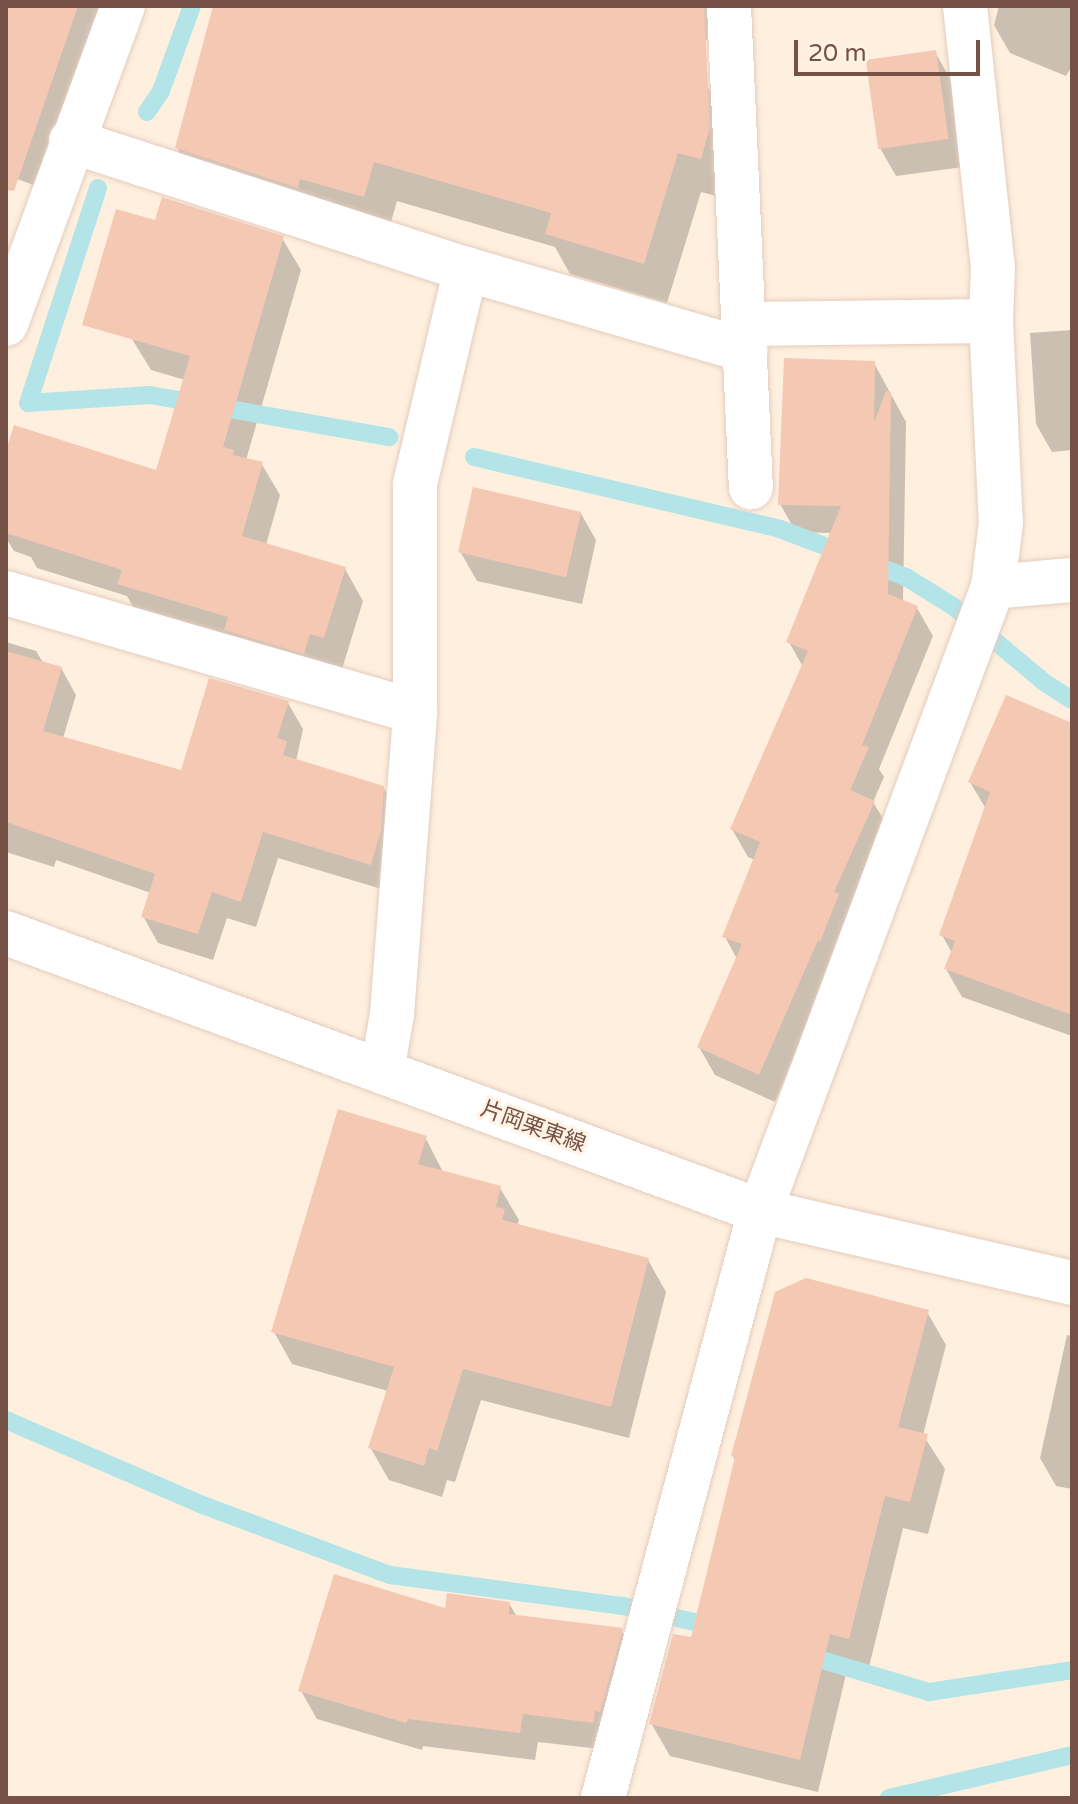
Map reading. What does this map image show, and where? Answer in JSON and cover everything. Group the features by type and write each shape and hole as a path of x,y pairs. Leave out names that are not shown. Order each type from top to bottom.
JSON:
{"street":[{"path":"6,324 123,6"},
{"path":"729,6 751,487"},
{"path":"603,1798 760,1211 992,589 1001,522 991,321 993,266 965,6"},
{"path":"71,141 466,269 744,337 991,321"},
{"path":"382,1072 392,1014 415,712 415,484 466,269"},
{"path":"992,589 1072,580"},
{"path":"6,593 415,712"},
{"name":"片岡栗東線","path":"6,933 760,1211 1072,1283"}],"building":[{"path":"6,6 78,6 14,191 6,190"},
{"path":"213,6 704,6 710,127 701,159 678,153 644,264 545,234 551,213 374,162 364,197 300,179 298,188 175,148"},
{"path":"936,50 949,139 878,149 866,60"},
{"path":"162,197 284,236 223,447 234,450 233,455 263,462 242,536 346,567 324,638 310,634 304,654 224,630 228,617 117,584 122,570 6,533 6,451 14,425 156,470 190,356 82,325 116,209 155,220"},
{"path":"784,358 875,361 874,423 886,391 891,392 888,594 918,606 862,745 869,747 850,790 875,801 834,892 839,894 820,942 818,940 759,1075 697,1047 742,944 722,937 760,842 730,829 808,651 786,642 841,506 778,505"},
{"path":"473,487 581,512 566,577 458,552"},
{"path":"6,651 62,667 43,731 181,770 209,678 289,701 277,738 287,741 283,755 384,786 381,830 371,865 263,832 241,902 212,892 198,934 141,917 155,874 6,822"},
{"path":"1006,695 1072,723 1072,1015 944,969 955,941 939,935 990,792 968,782"},
{"path":"338,1109 427,1136 418,1164 501,1186 496,1207 505,1209 502,1220 649,1258 611,1407 463,1369 437,1451 429,1448 424,1466 368,1448 394,1367 271,1332"},
{"path":"806,1278 929,1310 898,1427 928,1434 910,1502 885,1496 849,1639 830,1634 800,1760 649,1724 673,1634 691,1637 735,1457 731,1456 775,1292"},
{"path":"334,1574 445,1608 447,1593 510,1602 509,1614 623,1628 600,1712 595,1711 594,1723 523,1714 520,1733 408,1719 406,1723 298,1691"}],"waterway":[{"path":"147,112 161,91 192,6"},
{"path":"98,188 28,403 150,395 389,437"},
{"path":"474,457 780,529 906,577 954,607 1044,682 1072,700"},
{"path":"6,1420 200,1504 390,1575 623,1606 717,1627"},
{"path":"802,1654 929,1692 1072,1670"},
{"path":"889,1798 1072,1755"}]}
